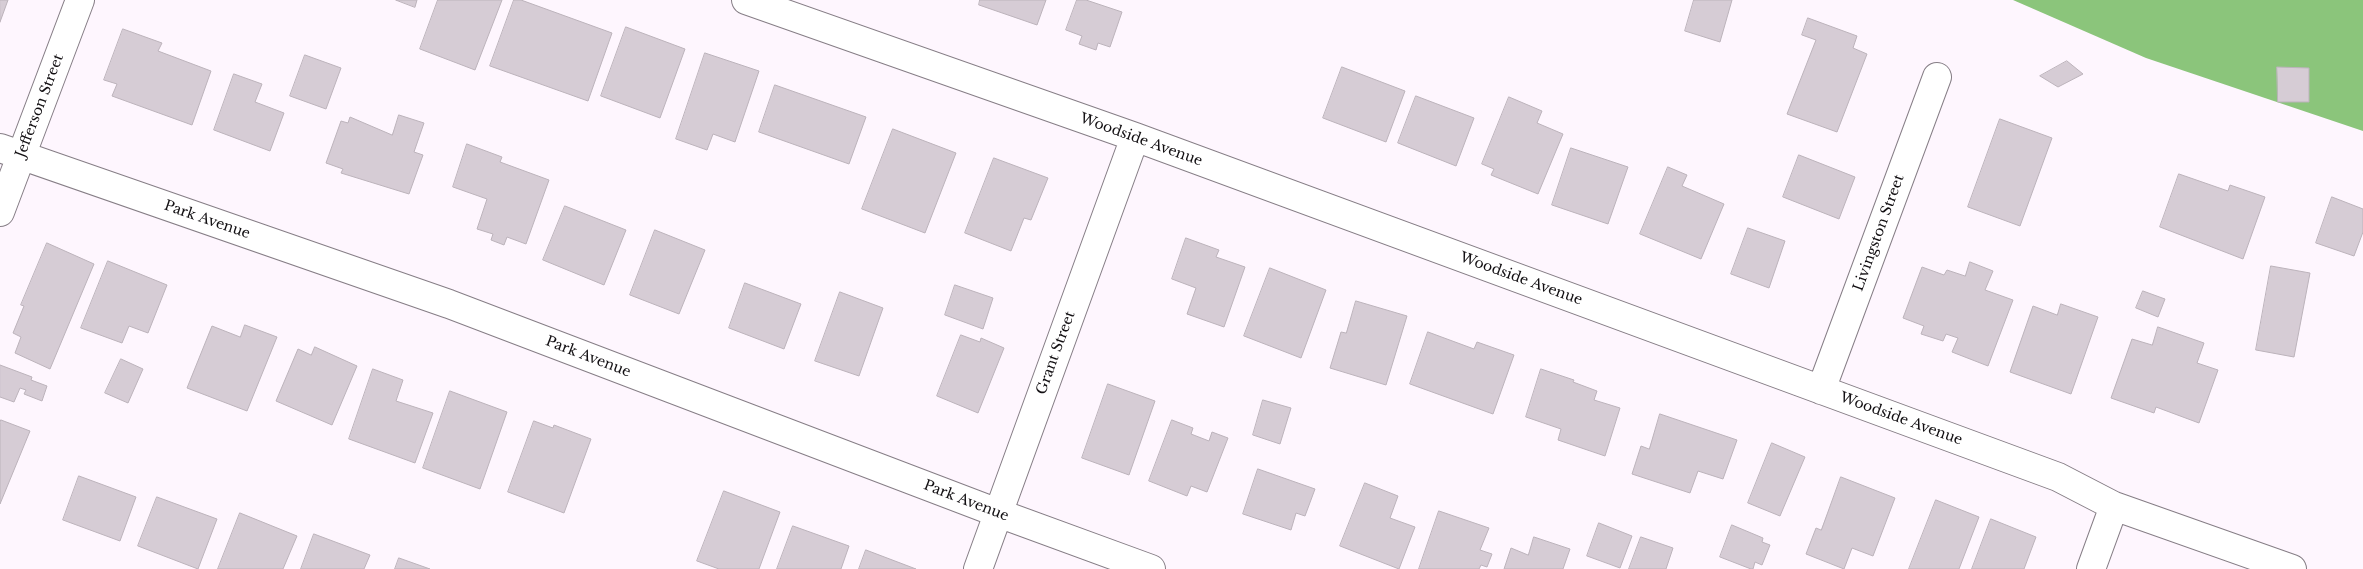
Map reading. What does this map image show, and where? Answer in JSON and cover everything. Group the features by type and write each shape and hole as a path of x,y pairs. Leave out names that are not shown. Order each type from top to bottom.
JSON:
{"street":[{"name":"Jefferson Street","path":"0,212 11,152 80,0"},
{"name":"Woodside Avenue","path":"746,0 1135,137 2058,477 2114,506 2292,569"},
{"name":"Livingston Street","path":"1821,390 1937,77"},
{"name":"Grant Street","path":"978,569 1135,137"},
{"name":"Park Avenue","path":"11,152 449,304 998,513 1151,569"},
{"path":"2091,569 2114,506"}],"green space":[{"path":"2013,0 2363,0 2363,131 2146,58"}],"building":[{"path":"0,0 8,0 0,22"},
{"path":"396,0 417,0 415,7"},
{"path":"438,0 502,0 475,70 420,49"},
{"path":"514,0 521,0 612,33 588,101 490,66"},
{"path":"980,0 1046,0 1037,25 979,5"},
{"path":"1077,0 1086,0 1122,12 1110,47 1098,43 1096,50 1079,44 1082,36 1066,30"},
{"path":"1694,0 1732,0 1720,42 1685,31"},
{"path":"1808,18 1857,36 1853,48 1867,54 1837,132 1787,114 1816,40 1802,35"},
{"path":"626,27 685,49 660,118 601,96"},
{"path":"123,29 162,43 158,51 211,71 192,125 112,96 117,84 104,80"},
{"path":"705,53 759,71 735,142 713,134 707,150 676,139"},
{"path":"305,55 341,68 326,109 290,96"},
{"path":"2067,61 2083,74 2058,87 2040,76"},
{"path":"1342,67 1405,91 1386,142 1323,118"},
{"path":"2277,67 2309,68 2309,102 2278,102"},
{"path":"234,74 262,84 255,102 284,113 270,151 214,130"},
{"path":"775,85 866,117 849,164 759,132"},
{"path":"1416,96 1474,118 1456,166 1398,143"},
{"path":"1509,97 1542,111 1537,123 1563,134 1538,194 1491,175 1494,169 1482,164"},
{"path":"399,115 424,123 414,152 423,155 409,194 341,173 343,169 326,163 341,121 348,123 350,117 392,135"},
{"path":"2000,119 2052,138 2020,226 1968,207"},
{"path":"893,129 956,153 925,233 862,209"},
{"path":"467,144 502,157 500,162 549,180 526,244 507,237 504,245 491,240 493,234 477,229 487,199 453,187"},
{"path":"1571,148 1628,167 1608,224 1552,205"},
{"path":"1799,155 1855,177 1839,219 1783,197"},
{"path":"994,158 1048,178 1031,220 1024,218 1011,251 965,233"},
{"path":"1668,167 1687,175 1682,186 1724,204 1701,259 1640,234"},
{"path":"2179,174 2228,191 2230,185 2265,197 2243,259 2160,227"},
{"path":"2332,197 2363,209 2363,232 2354,256 2316,243"},
{"path":"565,206 626,230 604,285 543,260"},
{"path":"1748,228 1785,241 1769,288 1731,274"},
{"path":"655,230 705,250 679,314 630,295"},
{"path":"1186,238 1219,250 1216,257 1245,267 1224,327 1187,314 1196,288 1172,279"},
{"path":"47,243 94,264 50,369 15,353 21,337 13,333 24,306 21,305"},
{"path":"108,261 167,285 148,333 129,326 122,343 81,328"},
{"path":"1970,262 1993,271 1985,290 2013,300 1988,366 1952,352 1958,338 1946,334 1943,341 1921,334 1924,326 1903,318 1922,267 1944,275 1947,270 1965,276"},
{"path":"2271,266 2310,273 2294,357 2256,350"},
{"path":"1270,268 1326,290 1301,358 1244,336"},
{"path":"745,283 801,304 784,349 729,328"},
{"path":"955,285 993,298 983,329 945,315"},
{"path":"2143,291 2165,299 2158,317 2136,308"},
{"path":"840,292 883,308 859,376 815,361"},
{"path":"1356,301 1407,316 1386,385 1330,368 1341,332 1346,333"},
{"path":"2061,304 2098,317 2071,394 2010,372 2033,306 2057,315"},
{"path":"245,325 277,337 247,411 187,388 212,326 240,337"},
{"path":"2158,327 2204,343 2197,363 2218,370 2199,423 2156,407 2154,413 2111,398 2132,339 2152,345"},
{"path":"1428,332 1474,349 1477,342 1514,355 1493,414 1410,384"},
{"path":"961,335 980,342 981,338 1004,348 978,413 937,396"},
{"path":"315,347 357,366 332,425 276,401 298,349 311,355"},
{"path":"121,359 143,369 128,403 105,393"},
{"path":"0,365 32,377 31,380 47,386 42,401 24,394 26,390 20,388 14,402 0,397"},
{"path":"373,369 403,380 396,401 433,413 415,463 349,439"},
{"path":"1541,369 1574,380 1573,382 1597,391 1594,400 1620,408 1605,456 1558,440 1561,429 1526,417"},
{"path":"1108,384 1155,401 1129,475 1082,458"},
{"path":"450,391 507,412 480,489 423,468"},
{"path":"1263,400 1291,408 1280,444 1253,435"},
{"path":"1660,414 1737,440 1723,479 1698,471 1690,493 1632,474 1641,446 1649,449"},
{"path":"1,420 30,431 0,504 0,423"},
{"path":"1172,420 1193,428 1191,434 1209,441 1212,432 1228,438 1207,492 1191,486 1187,496 1149,481"},
{"path":"534,421 553,428 554,425 591,439 564,513 508,492"},
{"path":"1772,443 1805,457 1780,516 1748,503"},
{"path":"1258,469 1315,489 1305,516 1296,513 1291,530 1243,514"},
{"path":"79,476 136,497 120,541 63,520"},
{"path":"1841,477 1895,498 1873,556 1852,548 1844,569 1806,554 1816,528 1821,530"},
{"path":"1365,483 1398,496 1390,518 1415,527 1399,569 1340,546"},
{"path":"724,491 780,512 759,569 719,569 697,561"},
{"path":"157,497 217,519 198,569 138,546"},
{"path":"1936,500 1979,517 1959,569 1909,569"},
{"path":"1439,511 1489,528 1480,550 1492,554 1487,567 1481,565 1479,569 1419,569"},
{"path":"240,513 297,536 283,569 218,569"},
{"path":"1991,519 2036,537 2024,569 1972,569"},
{"path":"1599,523 1632,536 1620,568 1587,556"},
{"path":"1732,525 1763,538 1762,542 1770,545 1762,565 1755,562 1753,569 1751,569 1720,557"},
{"path":"793,526 849,546 841,569 777,569"},
{"path":"314,534 370,555 364,569 301,569"},
{"path":"1534,537 1570,549 1563,569 1504,569 1511,548 1528,555"},
{"path":"1641,537 1673,548 1666,569 1629,569"},
{"path":"866,550 916,569 859,569"},
{"path":"399,558 430,569 395,569"}]}
